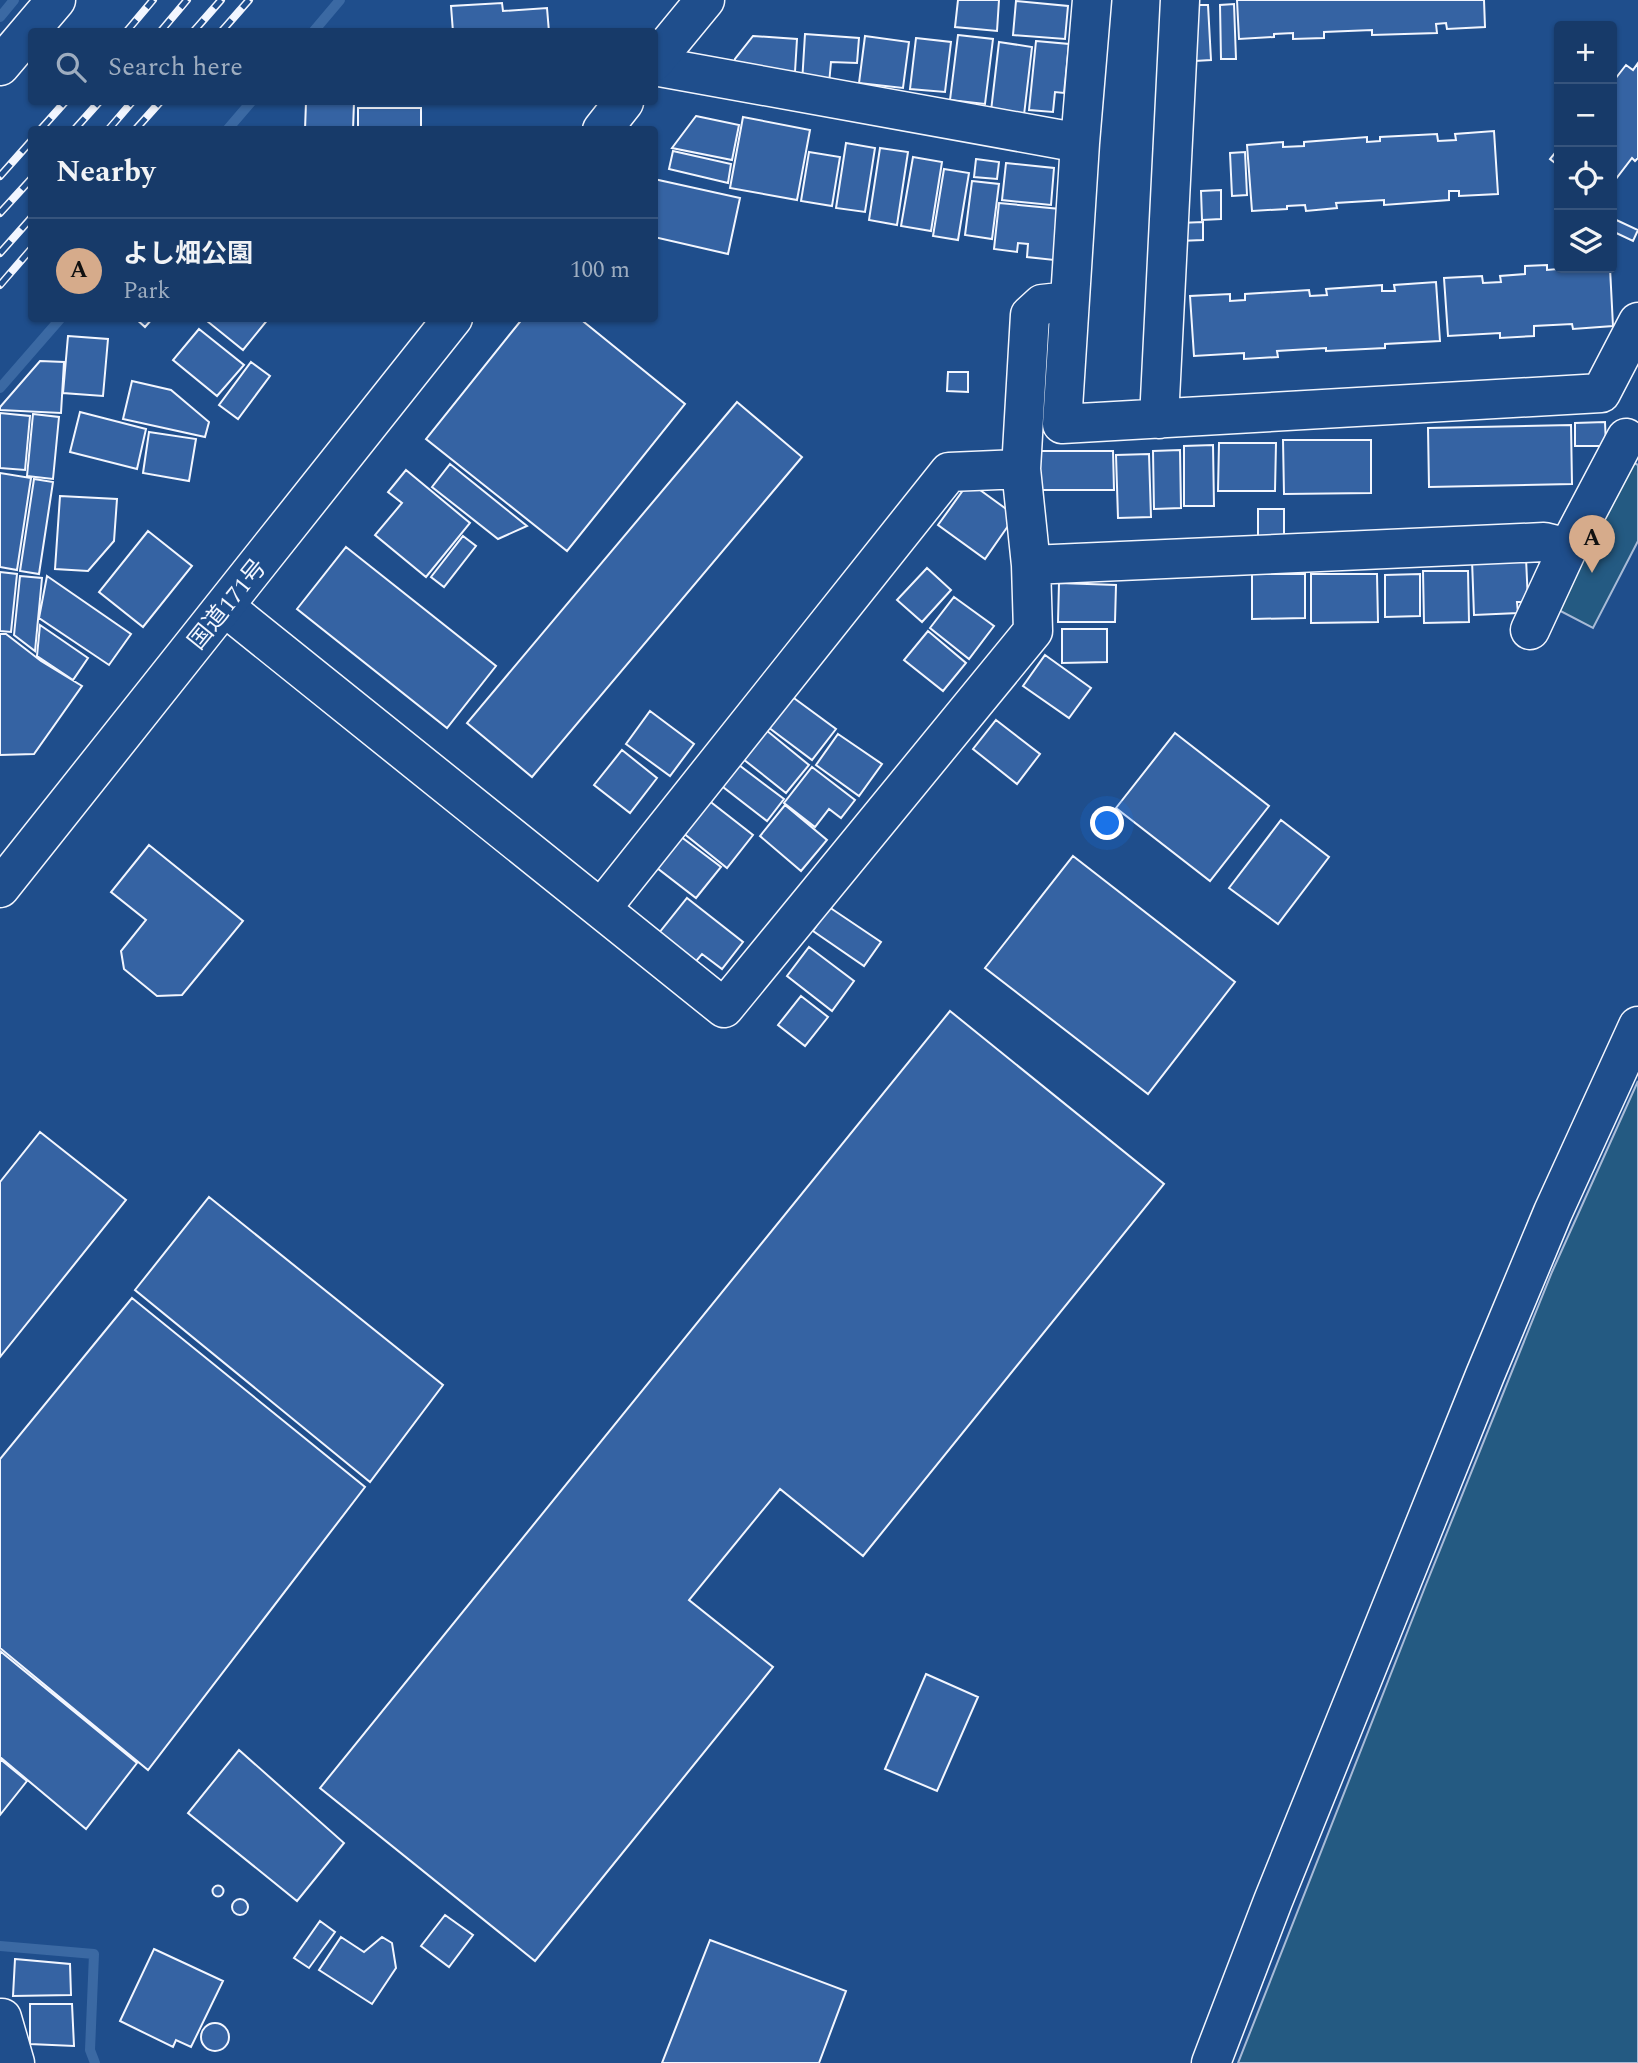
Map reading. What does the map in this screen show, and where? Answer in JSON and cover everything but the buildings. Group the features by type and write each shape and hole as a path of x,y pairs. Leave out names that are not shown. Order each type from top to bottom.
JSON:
{"main road":[{"path":"30,28 57,0"},
{"path":"658,59 705,0"},
{"path":"1091,0 1062,424 1601,393 1638,322"},
{"path":"1158,419 1180,0"},
{"path":"5,54 28,30"},
{"path":"658,65 1080,143"},
{"path":"605,126 622,105"},
{"path":"225,607 724,1008 1033,631 1031,565 1021,469 1030,315 1042,304 1069,301"},
{"name":"国道171号","path":"0,888 450,322"},
{"path":"1530,630 1568,548 1626,438"},
{"path":"601,909 949,472 1021,469"},
{"path":"1031,565 1544,542 1568,548"},
{"path":"1211,2063 1485,1375 1553,1212 1638,1026"},
{"path":"0,2018 15,2063"}],"shaded area":[{"path":"1623,457 1638,465 1638,541 1593,628 1547,604"},
{"path":"1638,1081 1638,2063 1238,2063 1552,1272"}],"waterway":[{"path":"0,17 14,0"},
{"path":"316,28 340,0"},
{"path":"230,126 248,105"},
{"path":"0,388 58,322"},
{"path":"0,1946 94,1954 90,2050 95,2063"}],"railway":[{"path":"129,28 153,0"},
{"path":"163,28 187,0"},
{"path":"196,28 221,0"},
{"path":"224,28 249,0"},
{"path":"44,126 62,105"},
{"path":"78,126 96,105"},
{"path":"111,126 129,105"},
{"path":"139,126 157,105"},
{"path":"0,176 28,144"},
{"path":"0,213 28,182"},
{"path":"0,253 28,222"},
{"path":"0,285 28,253"}],"place":[{"name":"よし畑公園","path":"1592,573"}]}
